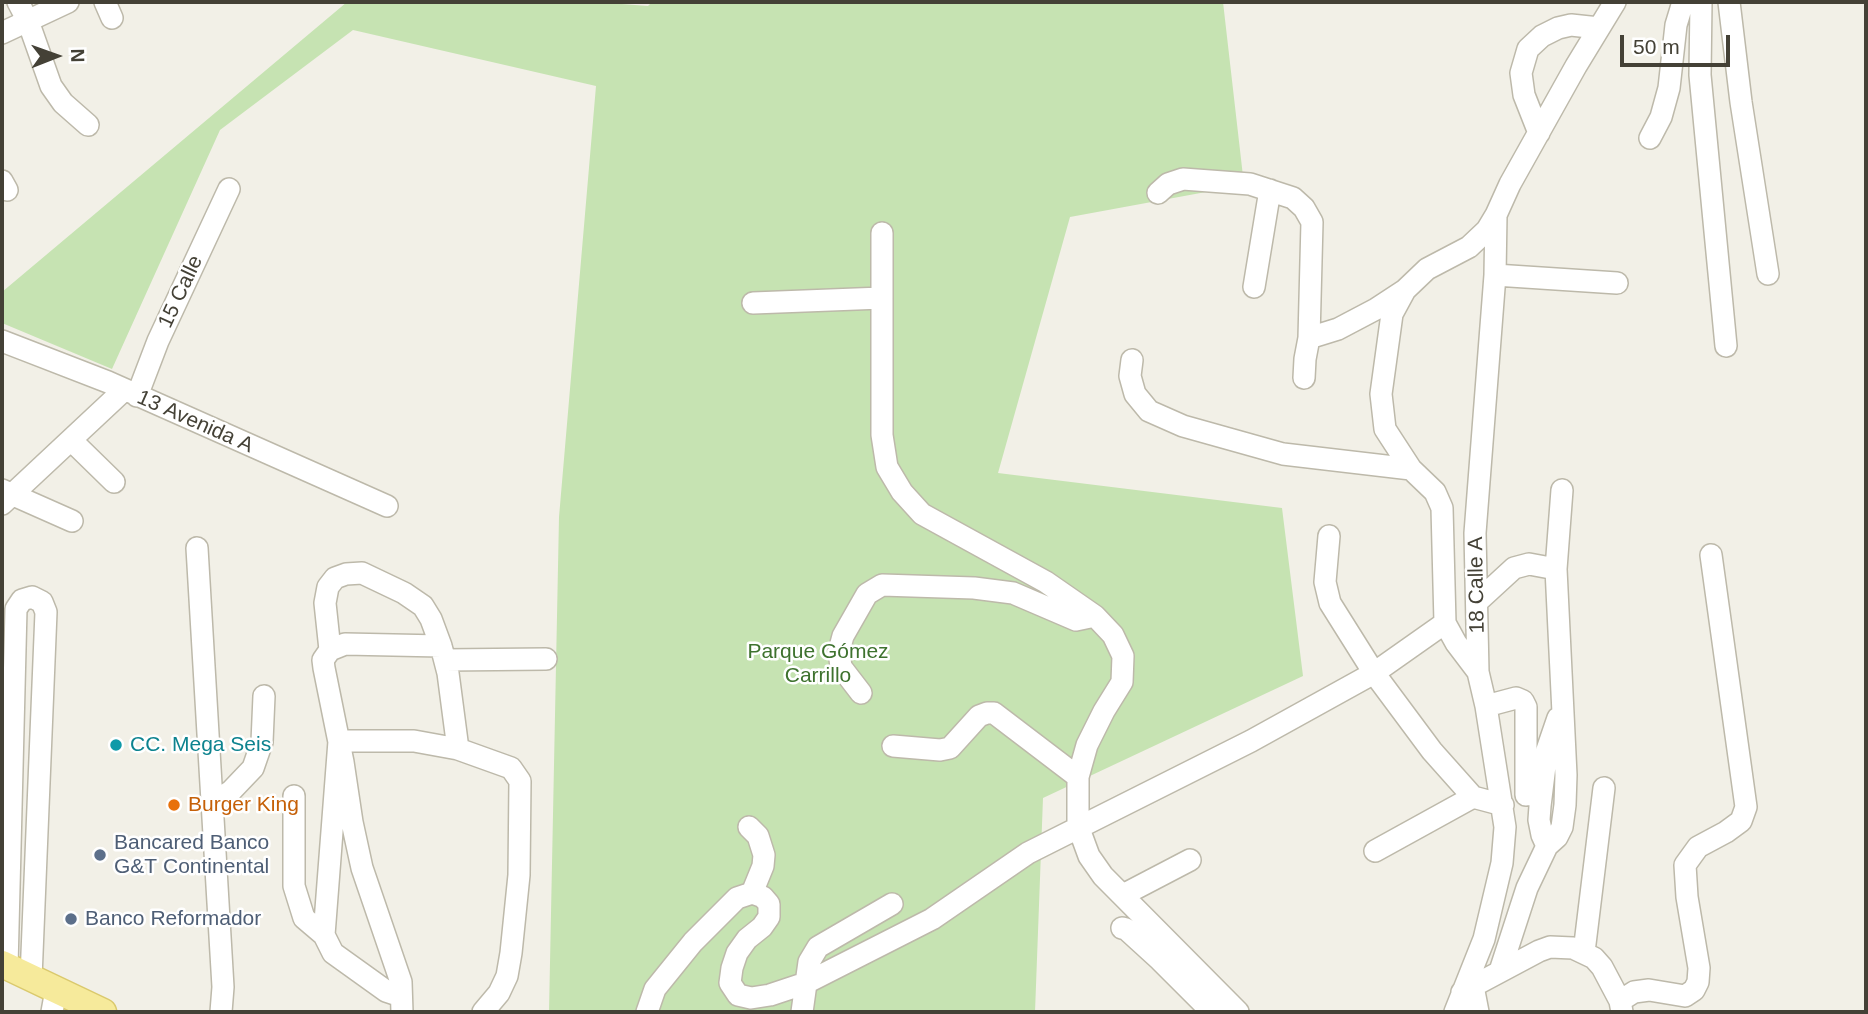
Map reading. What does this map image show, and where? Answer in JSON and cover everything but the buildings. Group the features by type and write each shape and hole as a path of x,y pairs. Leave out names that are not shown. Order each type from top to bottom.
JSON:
{"main road":[{"path":"13,969 54,1001 103,1012"}],"street":[{"path":"18,2 28,21 51,86 63,103 88,125"},
{"path":"2,33 68,2"},
{"name":"18 Calle A","path":"1463,997 1485,939 1502,863 1505,827 1478,672 1476,507 1495,275 1496,215 1510,184 1615,2"},
{"path":"1650,138 1661,117 1670,88 1676,25 1683,2"},
{"path":"1701,2 1700,75 1726,346"},
{"path":"1729,2 1741,102 1768,274"},
{"path":"1539,134 1524,95 1521,74 1528,49 1542,36 1558,28 1571,25 1599,28"},
{"path":"1158,193 1168,184 1183,178 1250,184 1293,198 1304,208 1312,222 1309,338 1304,378"},
{"name":"15 Calle","path":"5,496 131,393 229,190"},
{"path":"1254,288 1270,190"},
{"path":"1309,338 1338,329 1405,290 1427,269 1469,247 1487,230 1496,215"},
{"path":"882,233 882,435 887,467 902,492 922,514 1046,582 1095,616 1113,635 1123,656 1122,682 1087,746 1078,777 1078,826 1089,856 1103,876 1238,1012"},
{"path":"1495,275 1617,284"},
{"path":"1405,290 1392,314 1381,394 1385,429 1411,469 1435,492 1442,508 1445,623 1478,672"},
{"path":"753,303 882,298"},
{"name":"13 Avenida A","path":"2,341 131,393 387,506"},
{"path":"1132,360 1130,376 1136,394 1149,411 1183,426 1283,454 1411,469"},
{"path":"71,440 114,482"},
{"path":"1500,971 1527,888 1547,846 1539,820 1540,806 1547,750 1562,710 1556,569 1562,490"},
{"path":"5,496 72,522"},
{"path":"1442,508 1476,507"},
{"path":"1328,536 1325,582 1330,603 1374,674 1432,751 1473,797 1503,806"},
{"path":"197,548 223,987 221,1012"},
{"path":"1478,1012 1463,997 1500,971 1550,947 1573,948 1584,952 1602,967 1621,1007 1634,992 1649,990 1685,996 1698,982 1699,968 1687,897 1685,865 1698,847 1741,821 1746,807 1711,555"},
{"path":"1477,602 1514,568 1529,564 1556,569"},
{"path":"330,650 325,603 328,587 335,578 362,573 404,593 423,606 431,619 443,653 458,749"},
{"path":"861,693 841,667 839,651 843,636 867,594 882,585 974,588 1013,593 1076,620 1095,616"},
{"path":"32,597 42,602 46,612 34,926 13,969 8,922 16,609 22,600 32,597"},
{"path":"647,1012 655,989 693,942 737,898 752,893 763,897 769,904 769,916 762,927 747,939 737,953 730,983 738,995 751,998 770,995 806,983 932,919 1028,853 1251,741 1374,674 1445,623"},
{"path":"402,1004 401,982 362,868 323,660 330,650 345,645 546,659"},
{"path":"211,804 237,786 253,768 262,742 264,696"},
{"path":"1486,706 1517,698 1523,701 1526,707 1526,794"},
{"path":"13,701 29,699 42,706"},
{"path":"893,746 940,750 950,748 979,716 994,713 1078,777"},
{"path":"338,741 414,741 458,749 511,768 520,781 519,875 509,965 499,992 483,1012"},
{"path":"324,934 338,741"},
{"path":"1584,952 1605,788"},
{"path":"294,796 294,886 304,918 324,934 333,953 402,1004"},
{"path":"1375,851 1473,797"},
{"path":"749,827 758,836 764,855 763,866 752,893"},
{"path":"1123,895 1190,860"},
{"path":"802,1012 809,962 818,947 892,904"},
{"path":"8,922 34,926"},
{"path":"1122,928 1160,960 1212,1012"}],"green space":[{"name":"Parque Gómez Carrillo","path":"347,2 596,2 648,6 652,2 1223,2 1244,185 1070,217 998,473 1282,508 1303,676 1043,798 1035,1012 549,1012 559,517 596,86 353,30 220,130 112,369 2,323 2,292"}],"place":[{"name":"CC. Mega Seis","path":"116,745"},
{"name":"Burger King","path":"174,805"},
{"name":"Bancared Banco G&T Continental","path":"100,855"},
{"name":"Banco Reformador","path":"71,919"}]}
